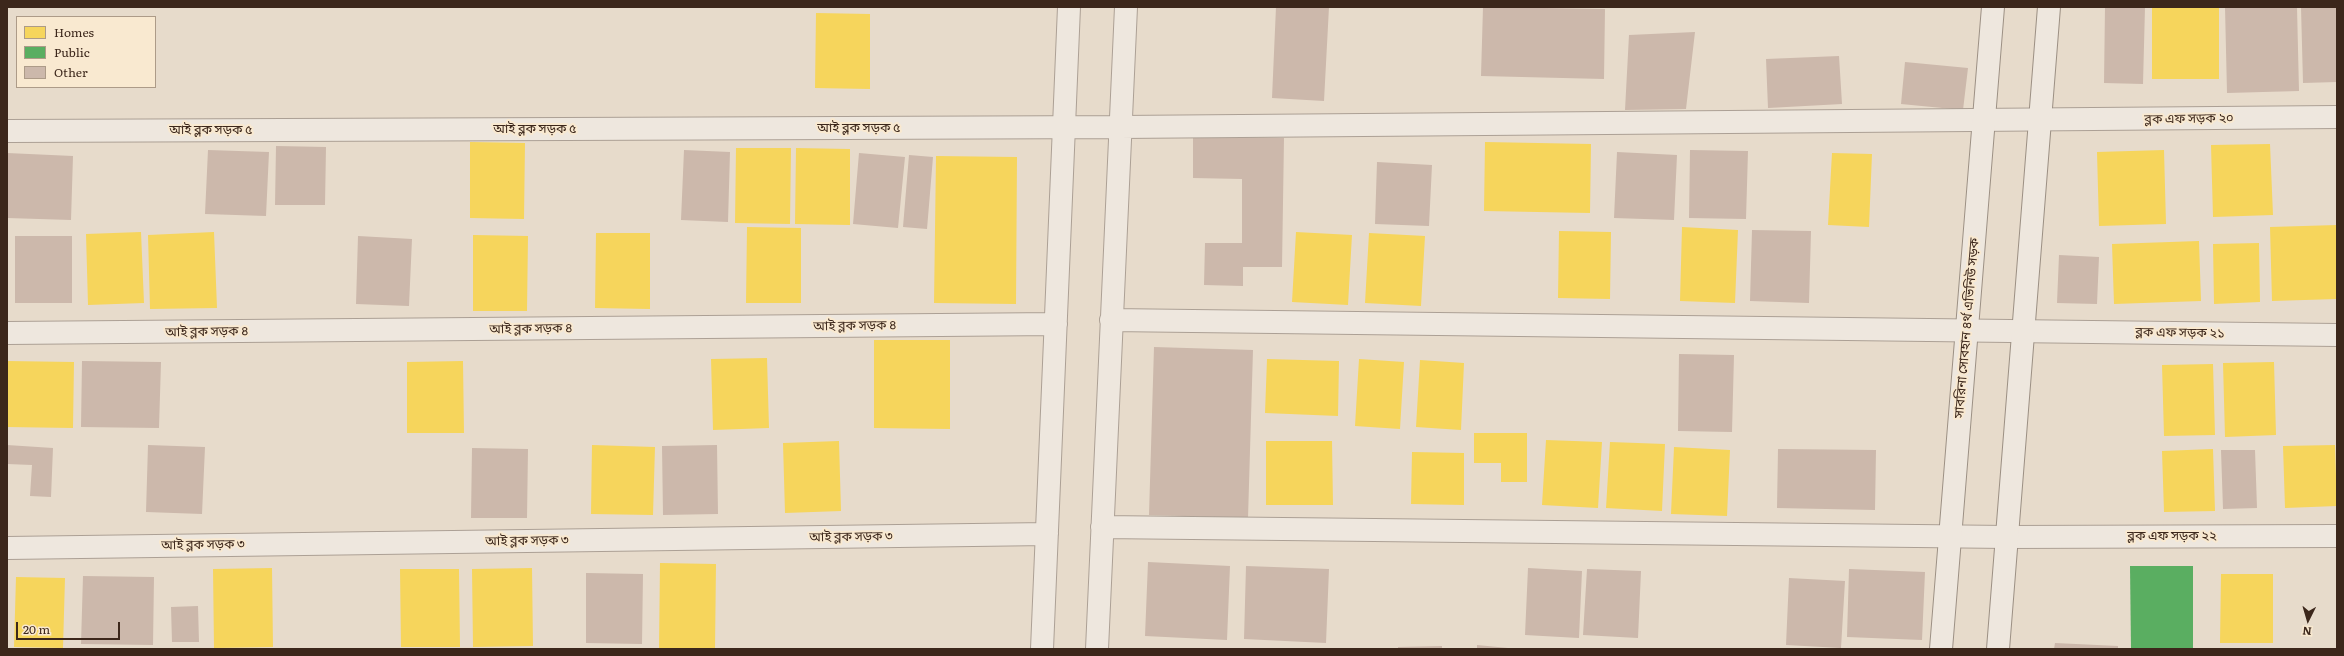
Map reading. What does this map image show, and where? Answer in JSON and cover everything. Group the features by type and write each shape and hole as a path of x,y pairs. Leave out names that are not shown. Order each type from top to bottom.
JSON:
{"street":[{"path":"1042,649 1069,7"},
{"path":"1097,649 1126,7"},
{"name":"সাবরিনা সোবহান ৪র্থ এভিনিউ সড়ক","path":"1941,649 1993,7"},
{"path":"1998,649 2049,7"},
{"name":"ব্লক এফ সড়ক ২০","path":"1120,128 2040,121 2337,117"},
{"name":"আই ব্লক সড়ক ৫","path":"7,131 1120,128"},
{"name":"ব্লক এফ সড়ক ২১","path":"1111,320 2337,335"},
{"name":"আই ব্লক সড়ক ৪","path":"7,334 1056,324"},
{"name":"ব্লক এফ সড়ক ২২","path":"1102,527 2007,537 2337,536"},
{"name":"আই ব্লক সড়ক ৩","path":"7,548 1047,534"}],"building: Homes":[{"path":"2152,7 2219,7 2219,79 2152,79"},
{"path":"816,13 870,14 870,89 815,88"},
{"path":"470,142 525,143 524,219 470,218"},
{"path":"1485,142 1591,144 1590,213 1484,211"},
{"path":"2270,144 2273,215 2213,217 2211,145"},
{"path":"736,148 791,148 790,224 735,223"},
{"path":"796,148 850,149 850,225 795,224"},
{"path":"2164,150 2166,224 2099,226 2097,152"},
{"path":"1832,153 1872,154 1869,227 1828,225"},
{"path":"936,156 1017,157 1016,304 934,303"},
{"path":"2337,225 2337,299 2272,301 2270,227"},
{"path":"747,227 801,228 801,303 746,303"},
{"path":"1682,227 1738,230 1735,303 1680,301"},
{"path":"1559,231 1611,232 1610,299 1558,298"},
{"path":"141,232 144,303 88,305 86,234"},
{"path":"214,232 217,308 150,309 148,235"},
{"path":"1296,232 1352,235 1348,305 1292,302"},
{"path":"596,233 650,233 650,309 595,308"},
{"path":"1369,233 1425,236 1421,306 1365,303"},
{"path":"473,235 528,236 527,311 473,311"},
{"path":"2199,241 2201,301 2114,304 2112,244"},
{"path":"2259,243 2260,302 2214,304 2213,244"},
{"path":"874,340 950,340 950,429 874,428"},
{"path":"767,358 769,428 713,430 711,359"},
{"path":"1267,359 1339,361 1338,416 1265,413"},
{"path":"1359,359 1404,362 1400,429 1355,426"},
{"path":"1420,360 1464,363 1461,430 1416,427"},
{"path":"7,361 74,362 73,428 7,427"},
{"path":"463,361 464,433 407,433 407,362"},
{"path":"2274,362 2276,435 2225,437 2223,363"},
{"path":"2213,364 2215,435 2164,436 2162,365"},
{"path":"1474,433 1527,433 1527,482 1501,482 1501,463 1474,463"},
{"path":"1546,440 1602,442 1598,508 1542,505"},
{"path":"839,441 841,511 785,513 783,443"},
{"path":"1266,441 1332,441 1333,505 1266,505"},
{"path":"1610,442 1665,444 1662,511 1606,508"},
{"path":"592,445 655,447 653,515 591,514"},
{"path":"2335,445 2337,506 2285,508 2283,446"},
{"path":"1674,447 1730,450 1727,516 1671,514"},
{"path":"2213,449 2215,511 2164,512 2162,451"},
{"path":"1412,452 1464,453 1464,505 1411,504"},
{"path":"660,563 716,564 715,649 659,648"},
{"path":"272,568 273,647 214,648 213,569"},
{"path":"532,568 533,646 473,647 472,569"},
{"path":"400,569 459,569 460,647 401,647"},
{"path":"2221,574 2273,574 2273,643 2220,643"},
{"path":"16,577 65,578 63,648 14,647"}],"building: Public":[{"path":"2130,566 2193,566 2193,649 2131,649"}],"building: Other":[{"path":"1276,7 1329,7 1324,101 1272,98"},
{"path":"1483,7 1605,9 1604,79 1481,76"},
{"path":"2105,7 2145,7 2143,84 2104,83"},
{"path":"2225,7 2297,7 2299,91 2227,93"},
{"path":"2301,7 2337,7 2337,82 2303,83"},
{"path":"1695,32 1686,109 1625,110 1629,35"},
{"path":"1839,56 1842,104 1768,108 1766,59"},
{"path":"1905,62 1968,68 1963,110 1901,104"},
{"path":"1193,137 1284,138 1282,267 1243,267 1243,286 1204,285 1205,243 1242,243 1242,179 1193,178"},
{"path":"276,146 326,147 325,205 275,205"},
{"path":"208,150 269,152 266,216 205,214"},
{"path":"684,150 730,152 728,222 681,220"},
{"path":"1690,150 1748,151 1746,219 1689,218"},
{"path":"1617,152 1677,155 1674,220 1614,218"},
{"path":"7,153 73,156 71,220 7,218"},
{"path":"859,153 905,157 898,228 853,224"},
{"path":"909,155 933,157 927,229 903,227"},
{"path":"1377,162 1432,165 1429,226 1375,224"},
{"path":"1752,230 1811,231 1809,303 1750,301"},
{"path":"15,236 72,236 72,303 15,303"},
{"path":"358,236 412,239 409,306 356,304"},
{"path":"2059,255 2099,257 2097,304 2057,303"},
{"path":"1154,347 1253,350 1248,518 1149,515"},
{"path":"1679,354 1734,355 1732,432 1678,431"},
{"path":"82,361 161,362 159,428 81,427"},
{"path":"7,445 53,448 51,497 30,496 32,465 7,464"},
{"path":"148,445 205,447 202,514 146,512"},
{"path":"717,445 718,514 663,515 662,446"},
{"path":"472,448 528,449 527,518 471,518"},
{"path":"1778,449 1876,450 1875,510 1777,508"},
{"path":"2221,450 2255,450 2257,508 2223,509"},
{"path":"1148,562 1230,566 1227,640 1145,636"},
{"path":"1246,566 1329,569 1326,643 1244,639"},
{"path":"1528,568 1582,571 1579,638 1525,635"},
{"path":"1587,569 1641,571 1638,638 1583,635"},
{"path":"1849,569 1925,572 1922,640 1847,637"},
{"path":"586,573 643,574 642,644 586,643"},
{"path":"83,576 154,577 153,645 81,644"},
{"path":"1789,578 1845,581 1841,648 1786,645"},
{"path":"198,606 199,642 172,642 171,607"},
{"path":"2055,643 2118,646 2118,649 2054,649"},
{"path":"1477,645 1508,648 1477,649"},
{"path":"1442,646 1442,649 1398,649 1398,647"}]}
